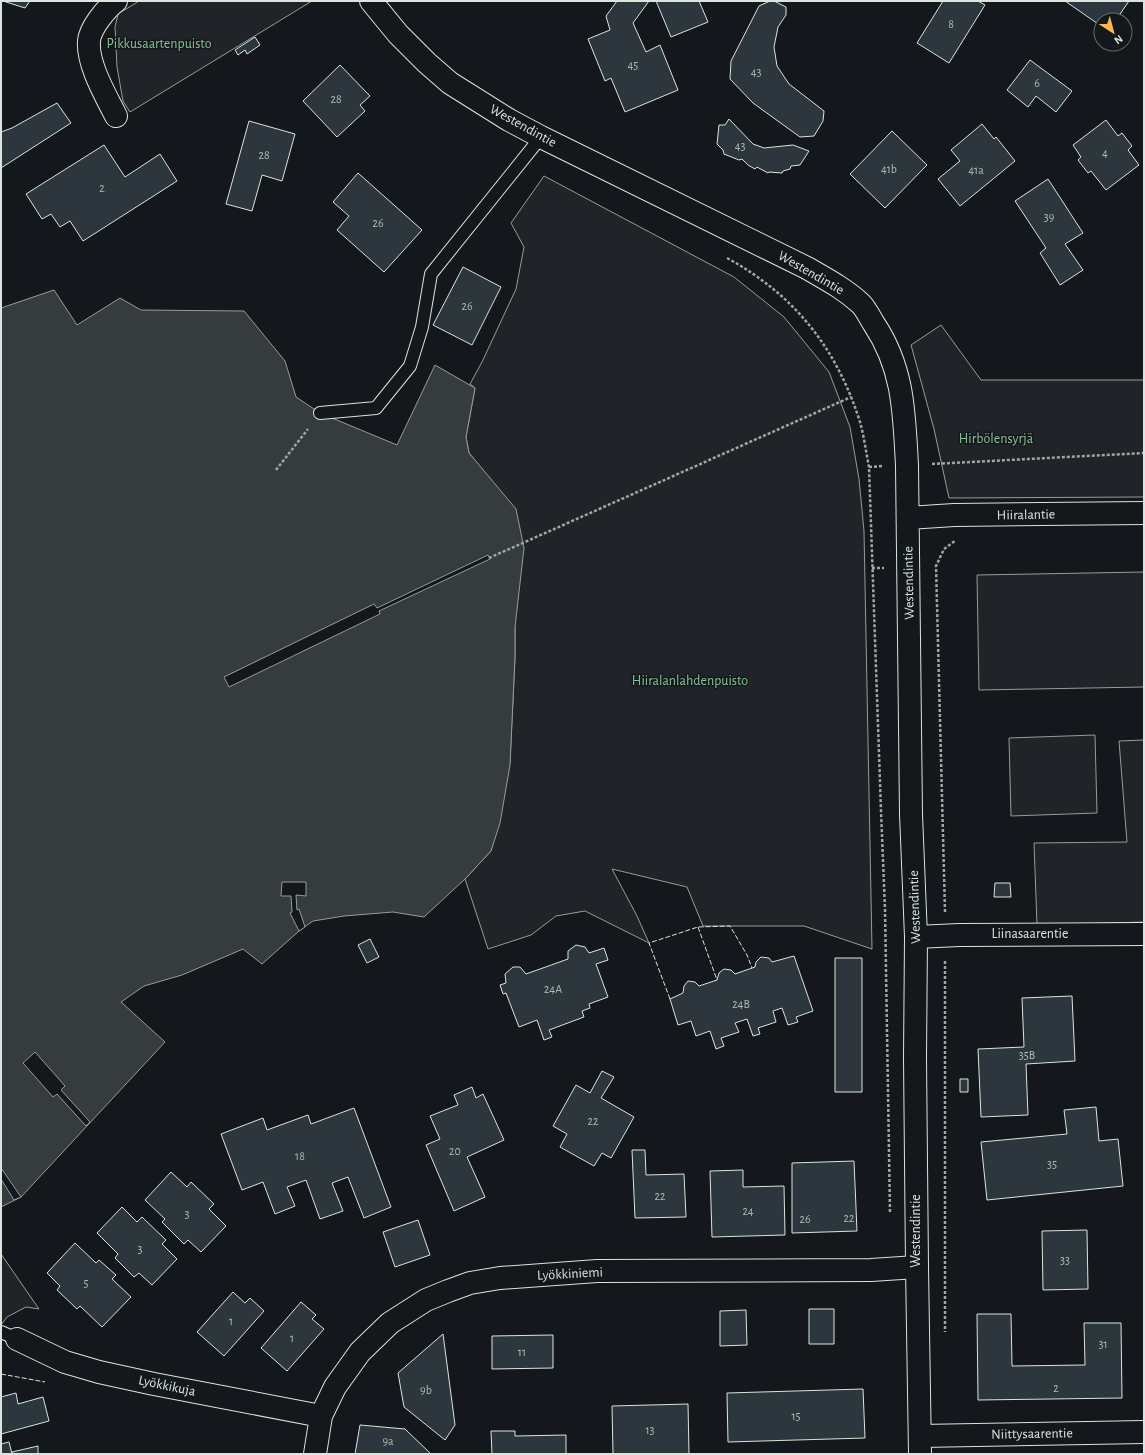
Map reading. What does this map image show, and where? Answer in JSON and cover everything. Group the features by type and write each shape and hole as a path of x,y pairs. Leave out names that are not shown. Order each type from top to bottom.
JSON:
{"street":[{"path":"116,1 95,26 89,42 91,60 116,116"},
{"name":"Westendintie","path":"371,1 398,34 450,82 509,120 541,138 807,268 842,288 862,305 883,337 896,370 900,383 904,415 907,465 911,814 916,937 916,1267 920,1445"},
{"name":"Hiiralantie","path":"908,518 954,515 1144,514"},
{"name":"Liinasaarentie","path":"916,937 945,935 1144,934"},
{"name":"Lyökkiniemi","path":"315,1454 321,1416 335,1387 360,1352 390,1323 426,1300 448,1290 470,1283 500,1278 597,1271 871,1270 916,1267"},
{"name":"Lyökkikuja","path":"9,1336 65,1362 99,1372 321,1416"},
{"name":"Niittysaarentie","path":"920,1445 1144,1432"}],"lane":[{"path":"320,413 376,408 410,366 422,327 431,274 541,138"}],"path":[{"path":"734,262 765,282 807,320 839,369 860,423 869,467 886,962"},
{"path":"489,558 851,397"},
{"path":"276,470 320,413"},
{"path":"869,467 1144,453"},
{"path":"945,1333 945,908 936,566 944,549 961,537"}],"green space":[{"name":"Pikkusaartenpuisto","path":"139,1 312,1 130,112 123,101 117,67 115,27 118,14"},
{"name":"Hiiralanlahdenpuisto","path":"544,176 734,277 784,317 829,372 850,427 859,479 864,531 872,949 804,926 703,926 687,887 612,869 637,916 649,943 585,911 556,916 531,935 488,949 465,879 491,851 510,762 515,627 491,480 469,453 466,437 475,388 470,384 482,362 516,289 524,247 511,223"},
{"name":"Hirbölensyrjä","path":"941,325 981,380 1144,380 1144,497 949,498 934,429 911,345"},
{"path":"1144,572 1144,687 979,690 977,575"},
{"path":"1095,735 1097,813 1011,816 1009,738"},
{"path":"1144,740 1144,922 1037,925 1034,843 1127,842 1119,741"},
{"path":"1,1254 39,1309 26,1307 7,1317 1,1325"}],"shaded area":[{"path":"54,290 77,325 120,298 141,310 244,311 285,361 296,397 320,413 397,445 435,365 475,388 466,437 469,453 516,509 524,548 515,627 510,765 500,823 491,851 465,879 424,917 393,912 344,916 313,921 299,931 262,964 243,949 182,975 144,986 121,1002 165,1042 21,1197 1,1207 1,308"}],"pier":[{"path":"488,555 490,559 379,611 380,614 229,687 224,677 374,604 377,608"},
{"path":"282,882 306,882 306,896 296,895 297,910 299,909 305,927 299,931 290,913 292,912 291,896 281,896"},
{"path":"35,1052 65,1086 61,1090 90,1122 86,1126 57,1094 53,1097 23,1063"},
{"path":"1,1168 21,1197 14,1200 1,1179"}],"building":[{"path":"3,1 30,1 25,8"},
{"path":"617,1 649,1 633,23 646,52 660,45 678,90 625,112 611,78 605,81 588,39 610,30 606,16"},
{"path":"656,1 699,1 708,22 671,37"},
{"path":"770,1 774,1 786,7 786,15 778,27 774,47 777,66 789,84 824,111 823,121 814,136 800,137 753,103 730,79 731,61 759,6"},
{"path":"943,1 978,1 985,5 949,63 917,43"},
{"path":"1065,1 1129,1 1121,12 1093,12 1093,20"},
{"path":"255,37 260,45 247,54 245,50 238,55 235,50"},
{"path":"1030,60 1072,91 1056,112 1036,96 1028,107 1007,90"},
{"path":"340,65 370,96 360,105 365,111 337,137 303,101"},
{"path":"57,103 71,123 1,168 1,132 12,128"},
{"path":"729,119 753,144 764,148 793,145 809,151 800,165 791,166 790,169 783,171 782,173 768,173 757,167 755,169 742,159 739,160 724,154 723,150 717,144 719,125 725,125"},
{"path":"1106,120 1118,136 1122,133 1132,146 1128,150 1139,165 1106,190 1091,171 1088,173 1078,160 1081,157 1073,145"},
{"path":"249,121 295,134 282,181 262,175 252,211 226,204"},
{"path":"982,124 994,139 996,137 1015,161 960,206 938,179 960,161 951,150"},
{"path":"892,131 927,165 885,208 850,174"},
{"path":"104,145 125,177 160,154 177,181 83,241 70,221 60,227 51,214 42,219 26,194"},
{"path":"358,173 422,230 384,272 337,230 349,216 333,202"},
{"path":"1048,179 1083,233 1065,244 1083,270 1060,285 1040,253 1046,248 1015,201"},
{"path":"463,267 501,287 472,345 433,325"},
{"path":"995,883 1010,883 1011,897 994,897"},
{"path":"370,939 379,957 367,963 358,945"},
{"path":"576,945 585,947 589,953 604,948 608,960 596,964 608,997 589,1004 590,1008 582,1011 584,1017 549,1030 552,1037 544,1040 537,1020 519,1027 506,993 503,994 500,985 506,983 505,974 513,967 520,967 526,974 568,959 568,951"},
{"path":"794,956 813,1011 796,1017 798,1022 788,1025 782,1008 773,1011 776,1022 758,1028 760,1034 753,1036 747,1019 735,1023 739,1032 721,1038 724,1046 716,1049 710,1031 696,1036 691,1021 678,1025 670,999 683,993 684,986 688,981 695,982 699,986 717,980 719,973 724,969 731,970 735,974 755,967 756,962 761,957 769,958 772,962"},
{"path":"835,958 862,958 862,1092 835,1092"},
{"path":"1072,996 1075,1061 1026,1064 1028,1115 981,1117 978,1049 1024,1047 1022,998"},
{"path":"602,1071 614,1077 601,1098 634,1117 611,1158 602,1153 594,1166 560,1147 567,1134 553,1126 576,1085 590,1093"},
{"path":"960,1079 968,1079 968,1092 960,1092"},
{"path":"472,1087 476,1098 483,1094 504,1140 467,1157 485,1197 454,1211 426,1145 440,1139 430,1116 458,1105 454,1095"},
{"path":"1096,1107 1099,1141 1118,1139 1123,1186 987,1200 981,1142 1067,1134 1064,1110"},
{"path":"354,1108 391,1207 364,1218 348,1177 332,1183 343,1211 320,1219 306,1180 287,1187 295,1206 275,1214 263,1182 242,1190 221,1134 263,1118 267,1130 308,1115 311,1124"},
{"path":"632,1150 645,1150 646,1175 684,1174 686,1217 635,1218"},
{"path":"854,1161 857,1231 792,1233 792,1163"},
{"path":"743,1170 743,1187 784,1186 785,1235 712,1237 710,1171"},
{"path":"171,1172 187,1187 191,1182 214,1204 209,1209 226,1226 201,1252 188,1240 184,1244 162,1222 165,1219 145,1200"},
{"path":"122,1207 137,1222 142,1217 166,1240 162,1244 177,1259 152,1285 139,1273 134,1277 115,1258 118,1254 97,1233"},
{"path":"418,1220 430,1255 395,1267 383,1232"},
{"path":"1087,1230 1088,1289 1043,1290 1042,1231"},
{"path":"75,1243 96,1263 99,1260 116,1275 112,1279 131,1297 102,1327 80,1306 77,1309 57,1290 60,1286 47,1273"},
{"path":"233,1292 245,1303 250,1298 264,1311 224,1356 197,1332"},
{"path":"301,1302 316,1315 312,1319 324,1329 287,1371 261,1348"},
{"path":"809,1309 834,1309 834,1344 809,1344"},
{"path":"746,1310 747,1345 720,1346 720,1311"},
{"path":"977,1314 1011,1314 1012,1366 1085,1365 1084,1323 1121,1323 1122,1398 978,1400"},
{"path":"443,1334 455,1425 445,1440 404,1407 398,1373"},
{"path":"553,1335 553,1368 492,1369 492,1336"},
{"path":"863,1389 865,1438 728,1442 727,1393"},
{"path":"16,1393 18,1404 43,1397 49,1421 1,1434 1,1397"},
{"path":"688,1404 689,1454 613,1454 612,1406"},
{"path":"360,1425 405,1429 431,1454 355,1454"},
{"path":"491,1431 515,1431 515,1436 566,1435 566,1454 492,1454"},
{"path":"9,1442 12,1454 1,1454 1,1444"},
{"path":"38,1446 38,1454 12,1454 12,1452"}],"fence":[{"path":"670,999 649,943 698,927 730,926 747,955 752,968"},
{"path":"698,927 717,980"},
{"path":"1,1374 45,1382"}]}
